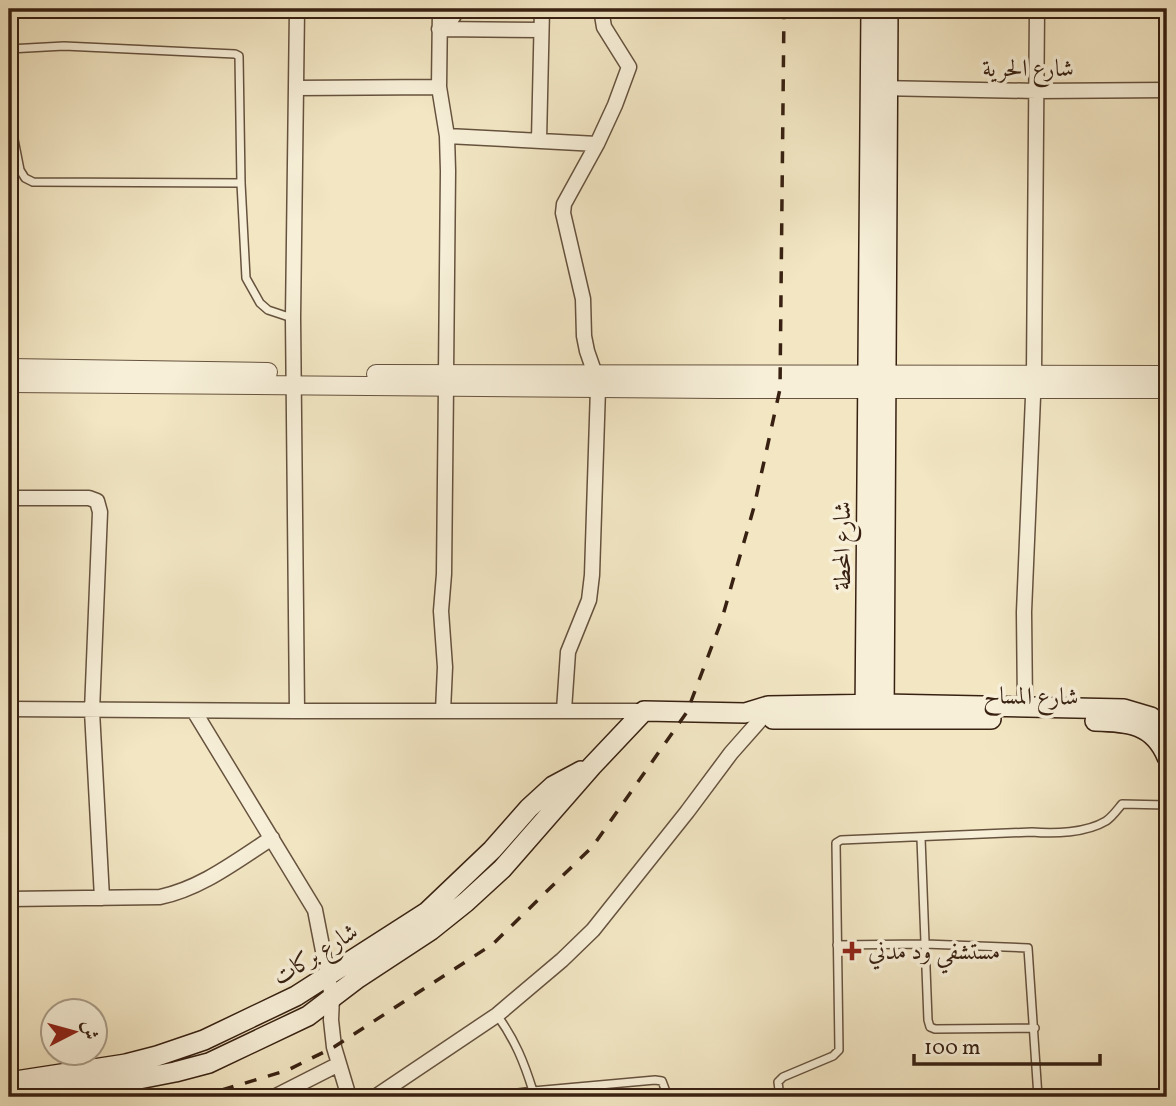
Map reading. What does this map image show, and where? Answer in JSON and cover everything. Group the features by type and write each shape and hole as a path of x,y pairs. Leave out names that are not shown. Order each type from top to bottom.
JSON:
{"main road":[{"path":"870,9 879,88"},
{"path":"879,88 888,9"},
{"name":"شارع المحطة","path":"875,711 879,88"},
{"name":"شارع المساح","path":"875,711 1025,707 1124,709 1151,717 1166,744"},
{"path":"644,711 875,711"},
{"name":"شارع بركات","path":"30,1097 111,1085 209,1063 308,1016 466,902 502,869 644,711"},
{"name":"شارع المساح","path":"875,711 1123,723 1145,730 1166,744"},
{"name":"شارع بركات","path":"9,1082 126,1064 204,1040 287,1001 427,912 492,850 529,808 553,786 592,766"}],"street":[{"path":"297,9 293,318 297,710"},
{"path":"440,9 442,29 439,87 447,136 449,200 444,573 441,611 445,667 443,711"},
{"path":"442,29 458,9"},
{"path":"539,140 542,9"},
{"path":"564,710 568,652 589,600 592,575 596,381 585,343 583,299 563,214 564,204 597,144 629,67 604,27 601,9"},
{"path":"1025,707 1024,612 1034,382 1037,9"},
{"path":"442,29 541,30"},
{"path":"296,88 439,87"},
{"name":"شارع الحرية","path":"879,88 1167,90"},
{"path":"447,136 597,144"},
{"path":"9,368 293,379"},
{"path":"1034,382 1167,375"},
{"path":"9,383 293,379 876,381 1034,382 1167,389"},
{"path":"9,498 89,498 97,501 100,512 92,711 102,898"},
{"path":"9,709 644,711"},
{"path":"194,711 315,910 329,973 331,1020 339,1064 349,1097"},
{"path":"376,1097 497,1015 593,930 687,812 758,712"},
{"path":"9,899 160,897 201,883 272,838"},
{"path":"274,1097 339,1064"}],"lane":[{"path":"9,48 64,46 235,54 240,61 241,183 246,278 260,303 268,310 293,318"},
{"path":"9,114 20,170 25,178 33,182 241,183"},
{"path":"780,1097 778,1082 783,1077 833,1056 839,1050 836,843 841,840 1032,832 1051,834 1094,827 1108,820 1122,804 1167,804"},
{"path":"920,838 930,1027 935,1030 1035,1028"},
{"path":"837,945 925,944 1028,948 1038,1097"},
{"path":"497,1015 522,1055 533,1091"},
{"path":"488,1097 655,1080 662,1081 668,1097"}],"railway":[{"path":"199,1097 288,1070 334,1047 493,944 593,846 687,712 721,622 754,507 780,389 784,9"}],"place":[{"name":"مستشفي ود مدني","path":"852,951"}]}
